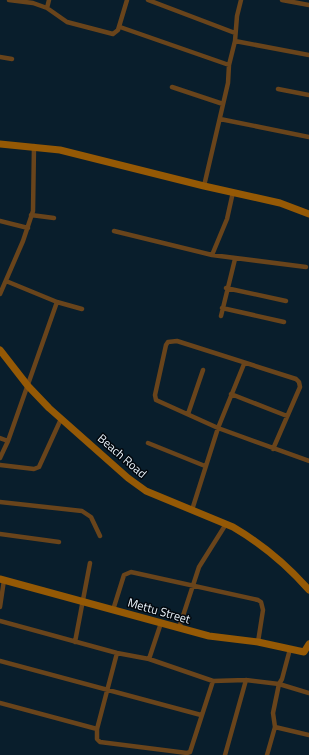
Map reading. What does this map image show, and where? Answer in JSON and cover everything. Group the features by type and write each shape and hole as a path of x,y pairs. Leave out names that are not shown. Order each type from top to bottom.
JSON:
{"street":[{"path":"9,0 33,3 47,8 67,22 113,34 116,33 120,26 127,0"},
{"path":"47,8 49,0"},
{"path":"148,0 234,33"},
{"path":"204,186 228,83 229,65 235,41 234,33 241,0"},
{"path":"282,0 309,5"},
{"path":"120,26 229,65"},
{"path":"235,41 309,55"},
{"path":"0,57 12,59"},
{"path":"172,87 223,104"},
{"path":"278,89 309,95"},
{"path":"220,119 309,137"},
{"path":"0,144 34,146 60,150 204,186 280,203 309,214"},
{"path":"0,294 28,228 31,215 34,146"},
{"path":"212,255 227,219 232,192"},
{"path":"31,215 54,218"},
{"path":"0,221 28,228"},
{"path":"114,231 212,255 306,267"},
{"path":"221,316 226,288 235,259"},
{"path":"6,280 57,302 82,309"},
{"path":"226,288 286,301"},
{"path":"0,458 8,441 57,302"},
{"path":"222,308 284,322"},
{"path":"274,449 300,387 299,382 296,379 244,364 177,341 168,342 155,398 158,401 218,428 274,449 309,461"},
{"name":"Beach Road","path":"0,350 28,386 61,418 128,478 146,491 244,533 274,554 309,590"},
{"path":"192,510 218,428 244,364"},
{"path":"188,414 203,370"},
{"path":"231,394 288,416"},
{"path":"0,465 34,469 39,467 61,418"},
{"path":"0,438 8,441"},
{"path":"148,443 205,466"},
{"path":"0,502 82,511 91,517 100,536"},
{"path":"178,628 192,585 200,567 226,524"},
{"path":"0,534 59,542"},
{"path":"75,642 90,563"},
{"path":"113,610 124,574 127,572 192,585 261,602 263,610 258,642"},
{"path":"0,607 2,580"},
{"name":"Mettu Street","path":"2,580 208,636 258,642 307,653 309,644"},
{"path":"0,621 117,653 149,659 213,681 246,680 279,684 309,692"},
{"path":"149,659 161,623"},
{"path":"267,755 275,727 273,713 279,684 282,679 290,649"},
{"path":"117,653 97,729 97,739 100,742 187,753 191,749 213,681"},
{"path":"0,661 107,691 201,715"},
{"path":"225,755 246,680"},
{"path":"0,703 97,729"},
{"path":"275,727 309,735"}]}
